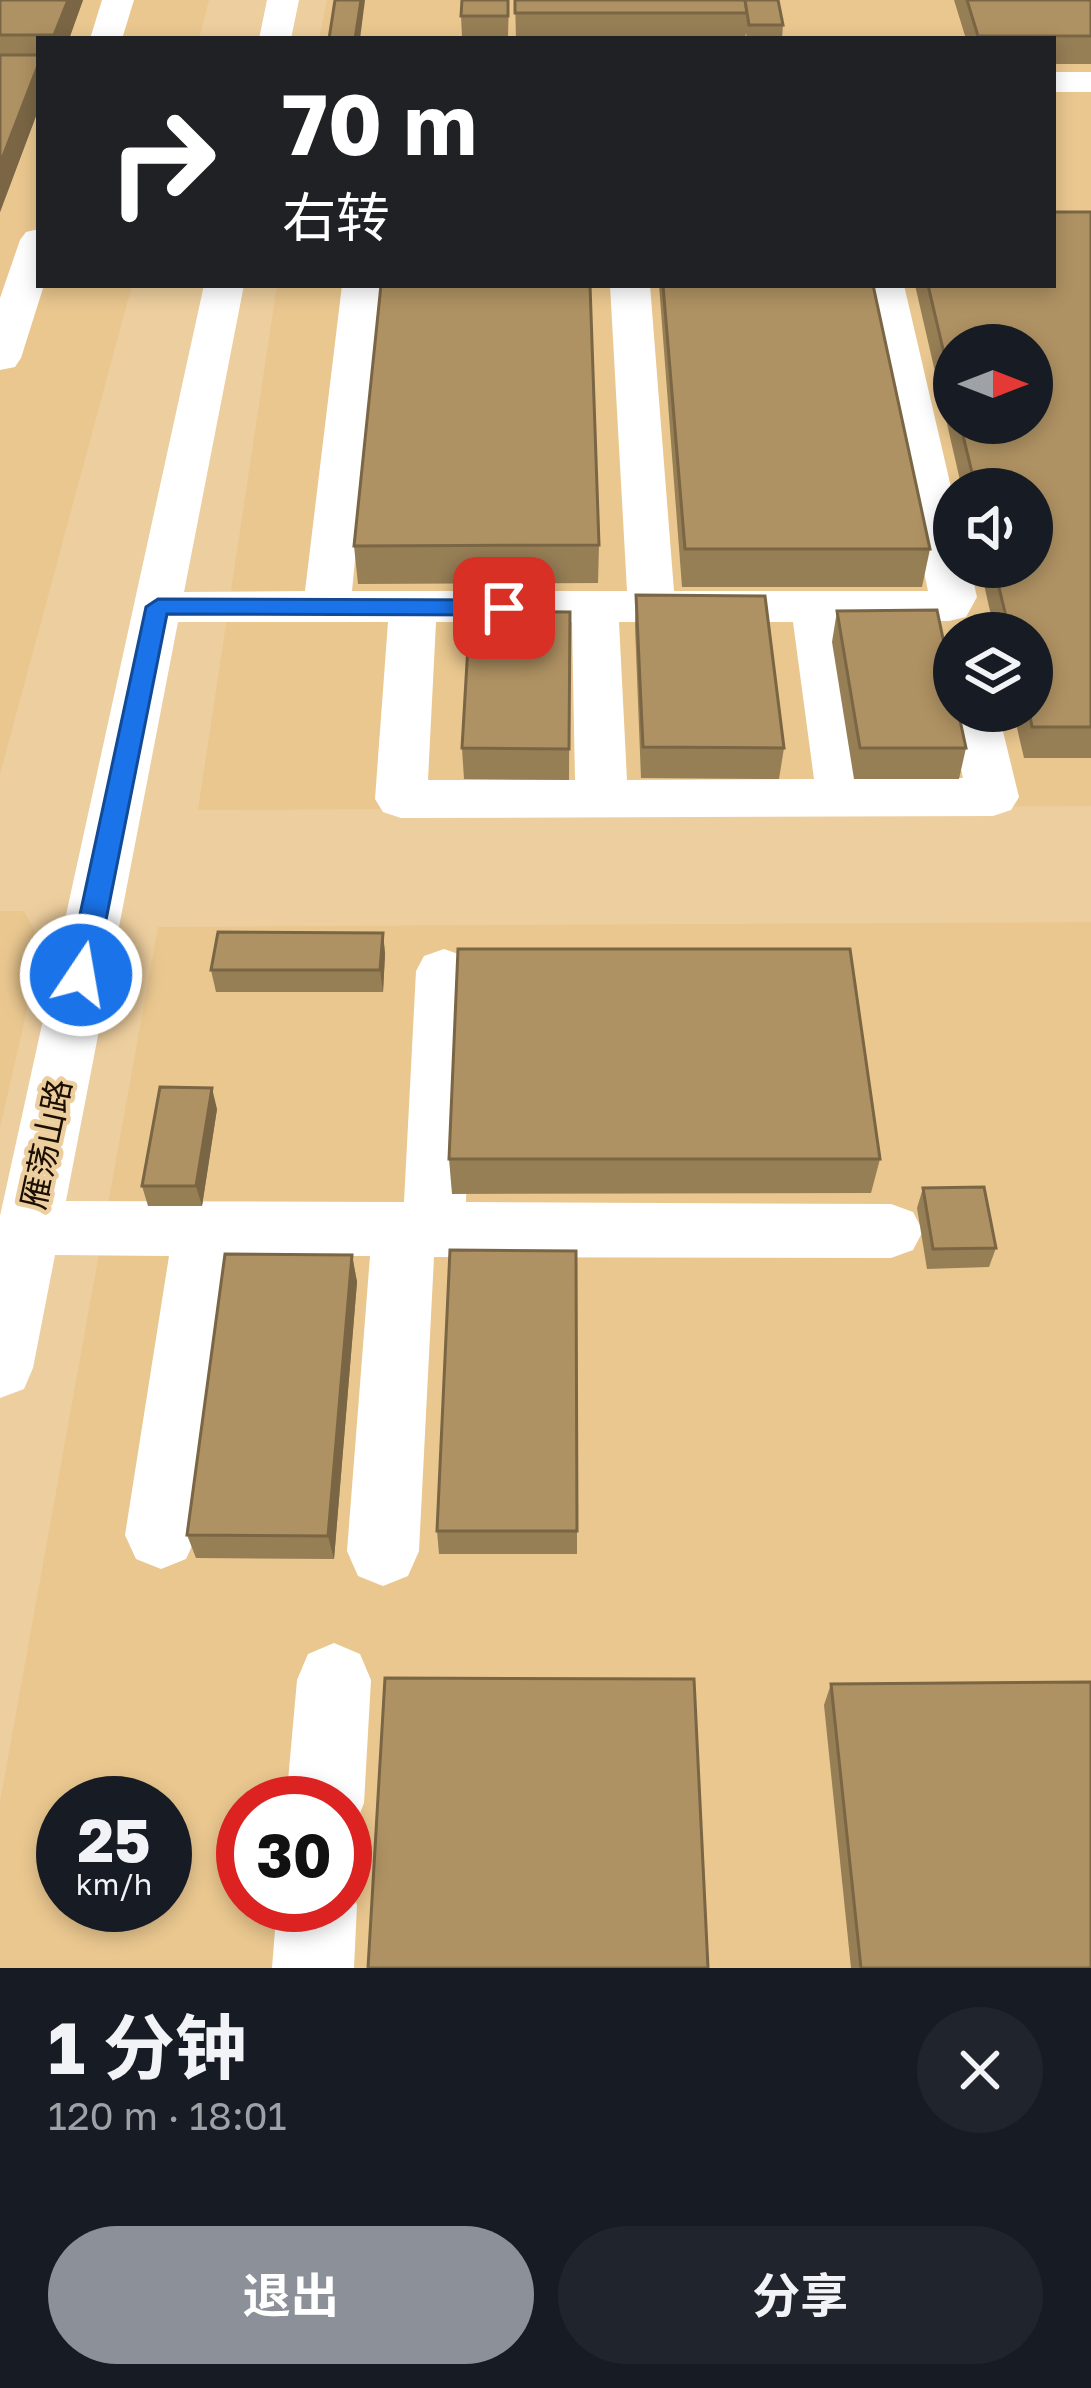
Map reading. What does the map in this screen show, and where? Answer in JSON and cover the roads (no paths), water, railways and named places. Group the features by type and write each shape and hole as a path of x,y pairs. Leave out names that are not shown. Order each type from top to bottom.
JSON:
{"street":[{"path":"107,36 118,0"},
{"path":"276,36 283,0"},
{"path":"1056,82 1091,82"},
{"path":"0,358 24,254"},
{"name":"雁荡山路","path":"0,1368 223,288"},
{"path":"327,607 362,288"},
{"path":"630,288 652,608"},
{"path":"885,288 953,597 952,612"},
{"path":"158,607 814,608 933,618"},
{"path":"413,608 401,800 993,796 978,732"},
{"path":"595,608 602,799"},
{"path":"814,608 842,797"},
{"path":"382,1551 443,971"},
{"path":"29,1228 891,1231"},
{"path":"161,1535 205,1228"},
{"path":"327,1776 334,1680"},
{"path":"313,1968 315,1932"}]}
